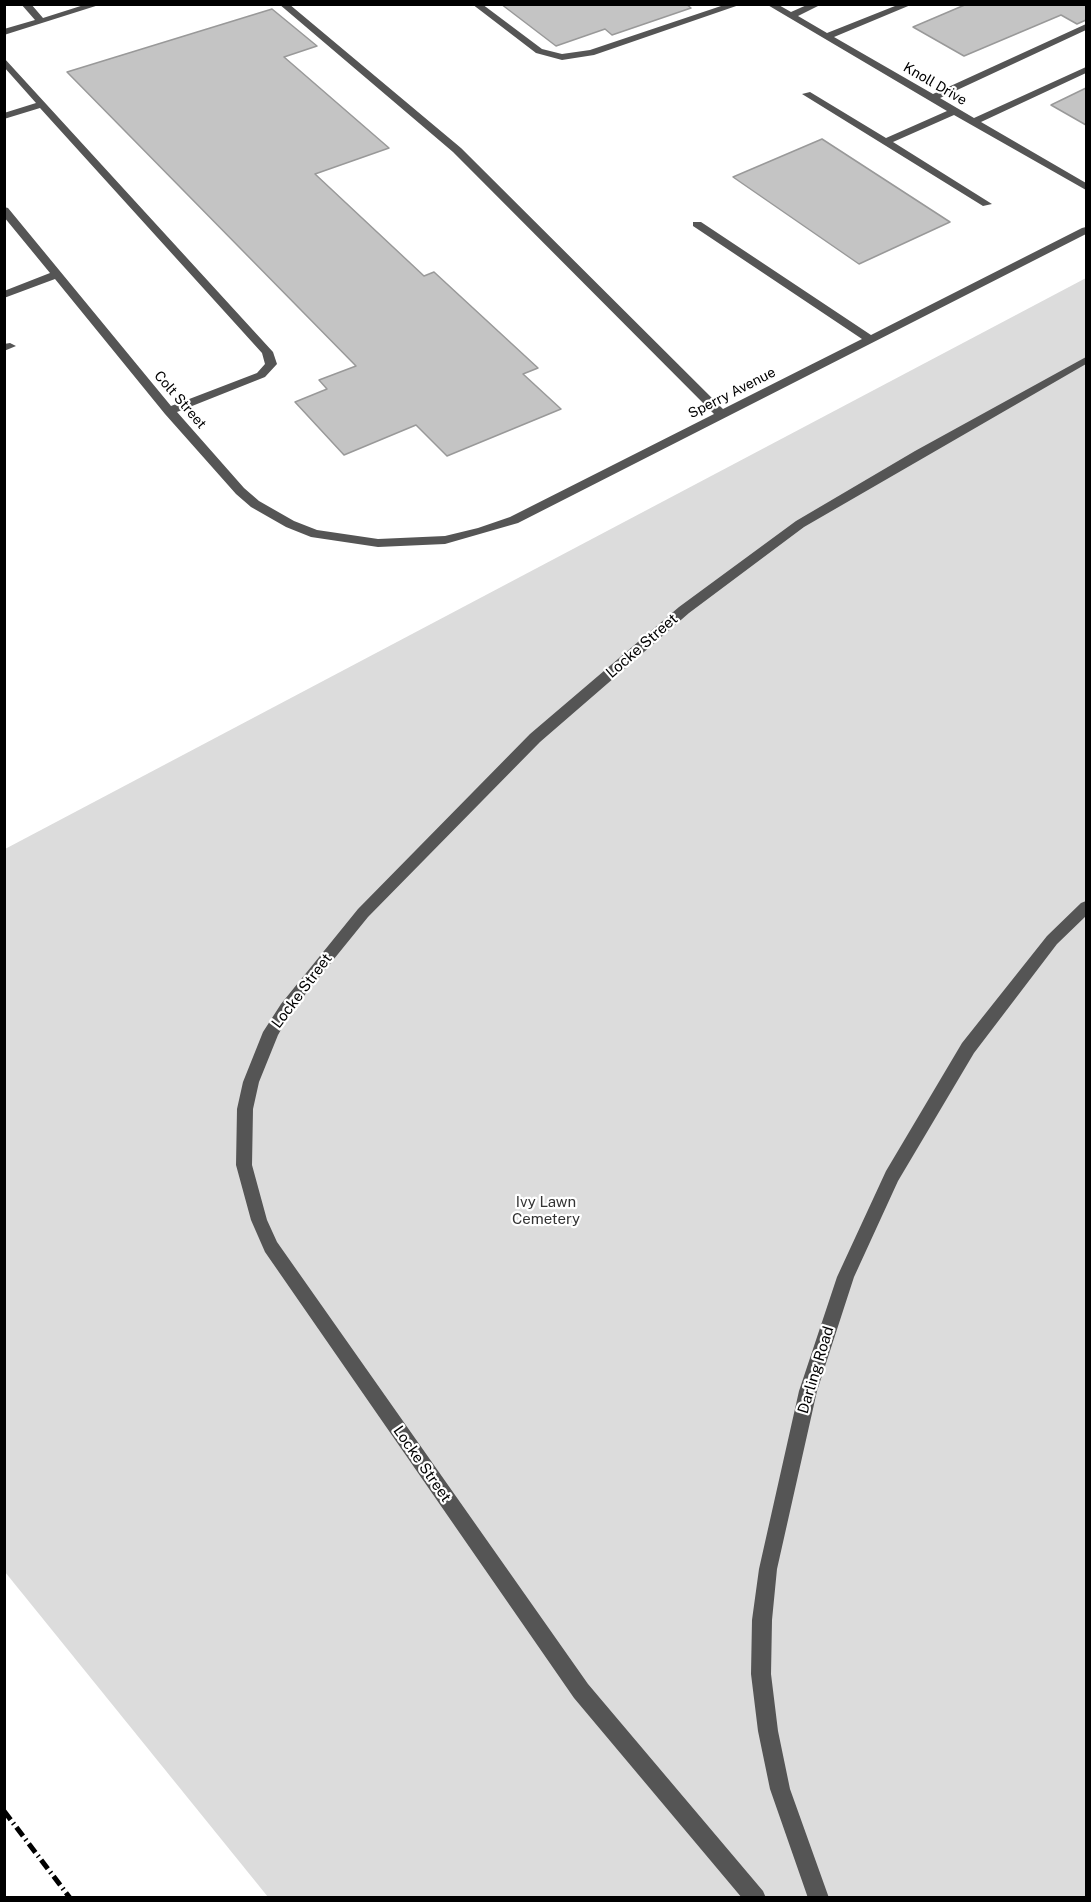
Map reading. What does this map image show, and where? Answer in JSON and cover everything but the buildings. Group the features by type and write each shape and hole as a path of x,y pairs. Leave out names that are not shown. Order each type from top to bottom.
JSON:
{"street":[{"path":"25,4 41,21"},
{"path":"4,32 98,4"},
{"path":"284,4 456,150 722,415"},
{"path":"476,4 539,51 562,57 591,54 738,4"},
{"name":"Knoll Drive","path":"770,4 1086,188"},
{"path":"790,16 818,4"},
{"path":"826,37 909,4"},
{"path":"932,98 1086,27"},
{"path":"4,61 267,352 271,364 261,375 169,411"},
{"path":"973,122 1086,70"},
{"path":"807,94 987,204"},
{"path":"4,116 42,104"},
{"path":"885,142 954,111"},
{"name":"Colt Street","path":"4,210 169,411 240,491 255,504 290,524 315,534 378,543"},
{"path":"697,224 871,340"},
{"name":"Sperry Avenue","path":"378,543 445,540 514,520 1086,230"},
{"path":"4,295 57,274"},
{"name":"Locke Street","path":"756,1898 581,1691 287,1272 271,1247 250,1193 244,1165 245,1109 260,1057 271,1032 286,1008 363,913 535,738 684,610 800,524 1086,360"},
{"name":"Darling Road","path":"819,1898 809,1876 780,1789 768,1731 761,1674 762,1620 768,1569 808,1391 846,1277 892,1176 968,1048 1052,940 1086,907"}],"green space":[{"name":"Ivy Lawn Cemetery","path":"1086,278 1086,1897 268,1897 5,1572 5,849"}],"railway":[{"path":"4,1811 70,1898"}]}
